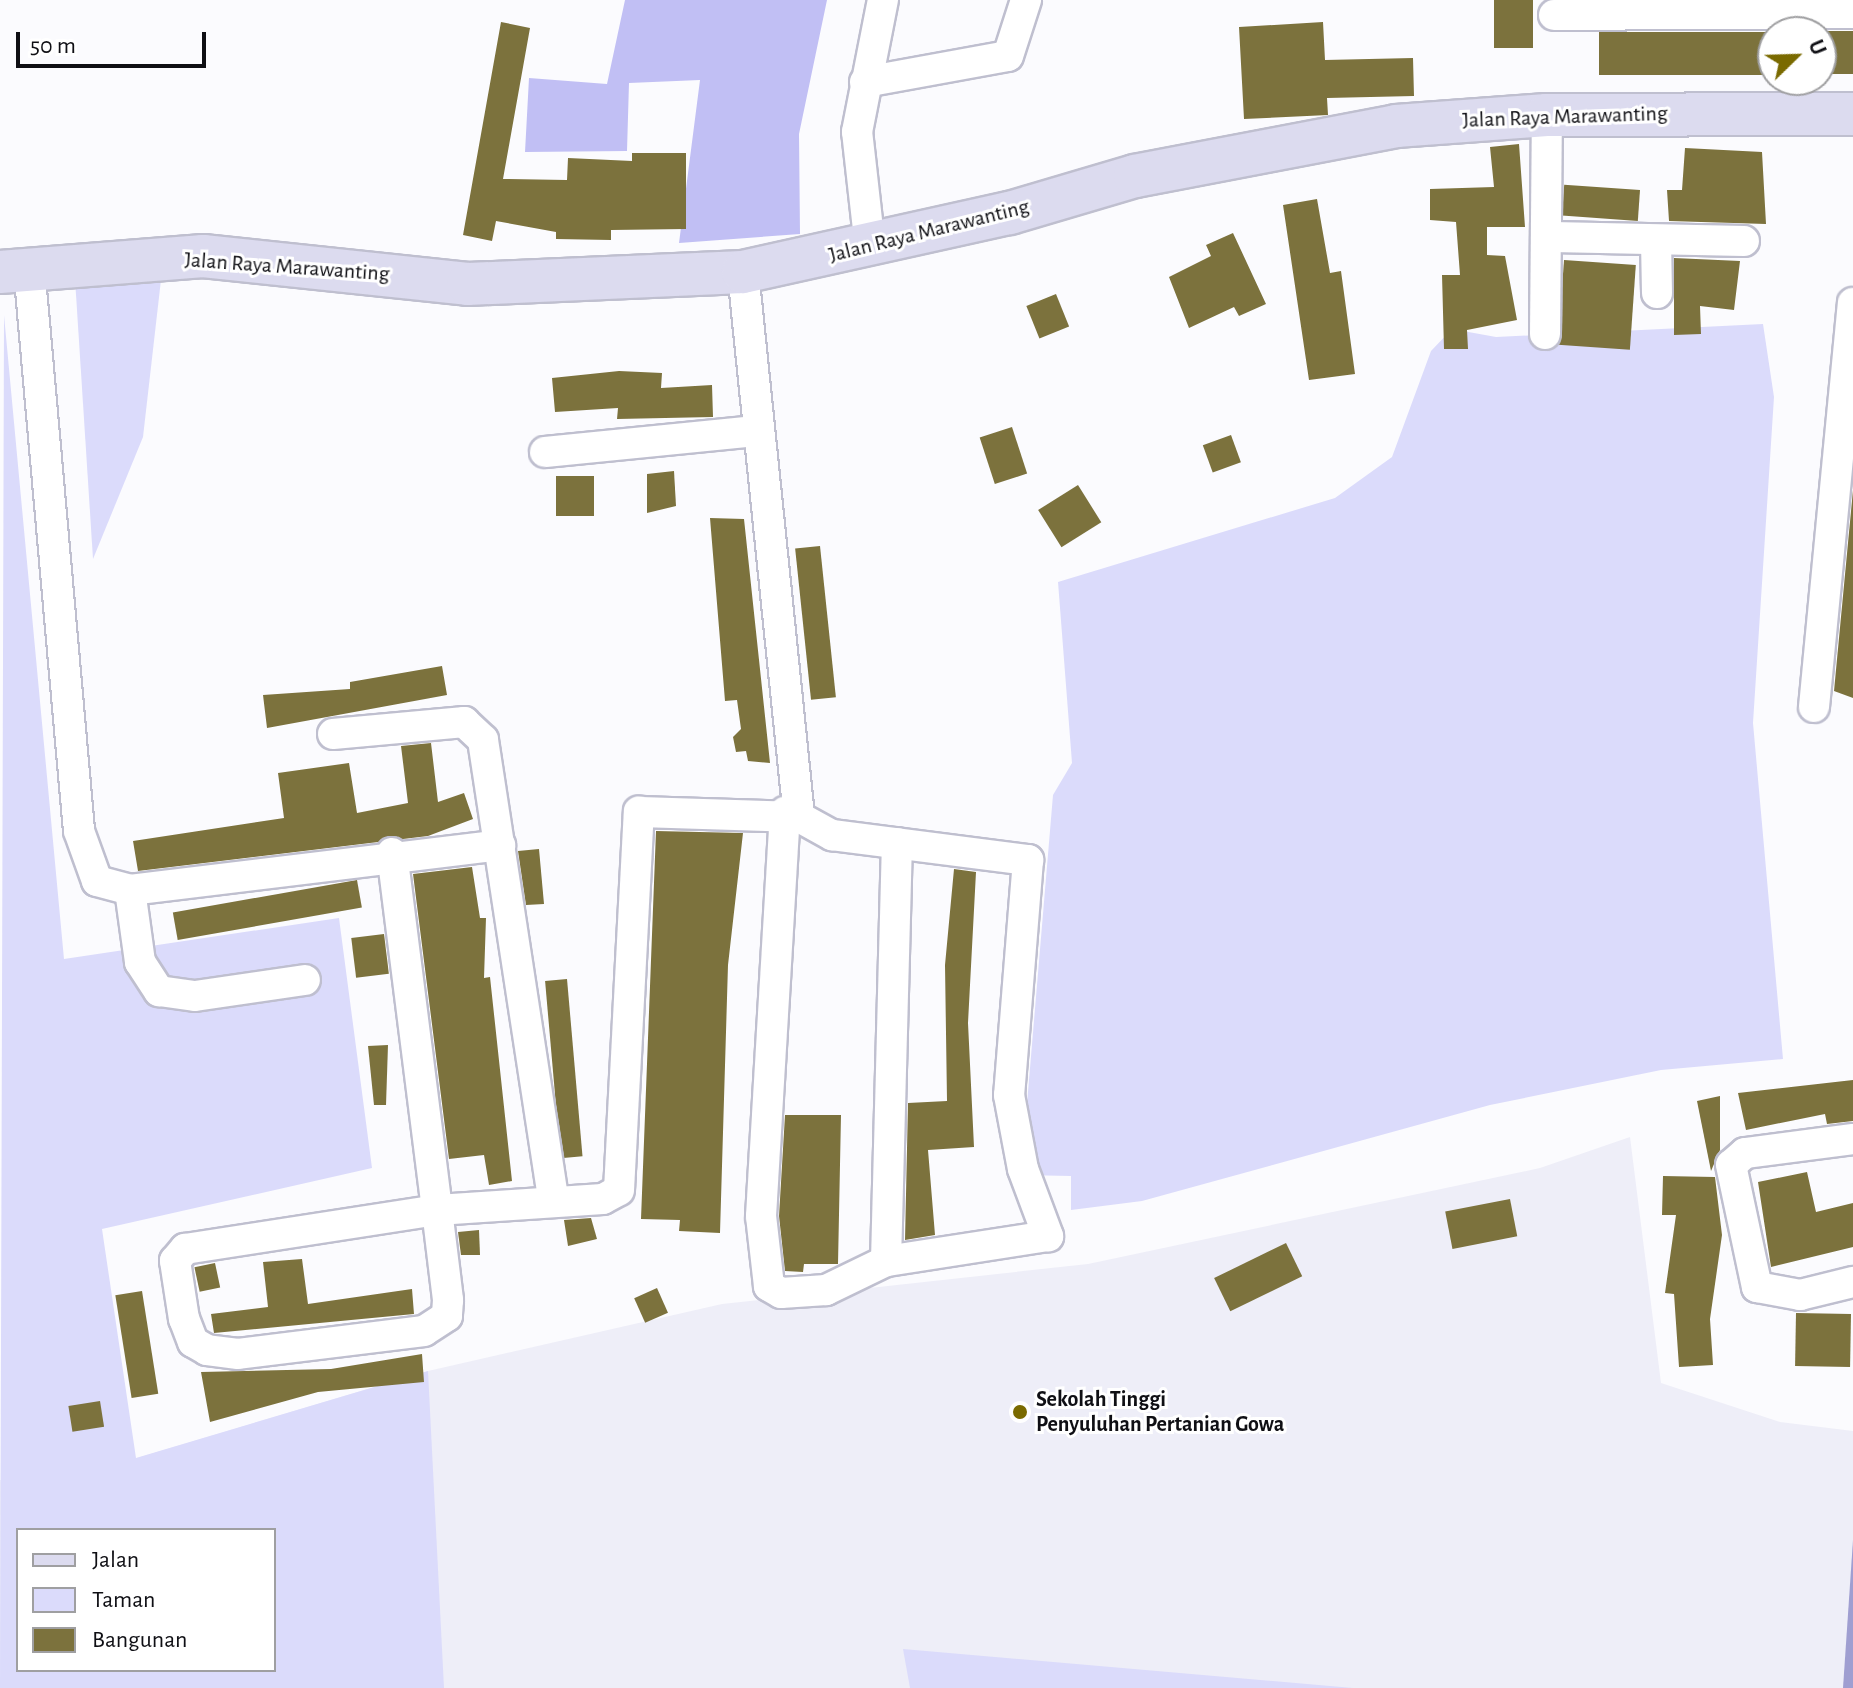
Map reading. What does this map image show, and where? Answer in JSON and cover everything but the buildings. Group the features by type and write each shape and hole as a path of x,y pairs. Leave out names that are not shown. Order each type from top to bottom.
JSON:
{"street":[{"path":"870,247 857,132 883,0"},
{"path":"865,82 1008,56 1026,0"},
{"path":"1554,15 1853,13"},
{"name":"Jalan Raya Marawanting","path":"15,270 203,256 468,284 743,272 870,247 1135,176 1396,126 1547,115 1853,114"},
{"path":"1545,334 1552,237 1547,115"},
{"path":"1552,237 1744,241"},
{"path":"1656,241 1657,293"},
{"path":"15,270 82,853 97,881 130,890 392,853 500,845"},
{"path":"392,853 437,1210 448,1300 436,1328 238,1354 207,1350 188,1334 175,1261 180,1251 437,1210 553,1197 613,1196 625,1176 639,812 792,814 832,835 1020,855 1029,863 1009,1095 1023,1169 1048,1236 886,1261 843,1285 802,1294 781,1293 765,1279 762,1181 792,814 743,272"},
{"path":"1814,707 1840,580 1853,303"},
{"path":"545,452 756,431"},
{"path":"333,734 471,725 485,746 553,1197"},
{"path":"886,1261 897,843"},
{"path":"130,890 140,962 159,991 195,996 305,980"},
{"path":"1849,1285 1782,1296 1757,1287 1731,1165 1745,1153 1853,1139"}],"shaded area":[{"path":"625,0 827,0 799,134 800,234 679,243 700,80 629,83 627,151 525,152 529,78 607,84"},
{"name":"Sekolah Tinggi Penyuluhan Pertanian Gowa","path":"1630,1137 1661,1383 1780,1422 1853,1431 1853,1688 0,1688 0,1480 137,1458 428,1371 722,1304 1088,1264 1540,1168"},
{"path":"1853,1540 1853,1688 1843,1688"}],"green space":[{"path":"162,271 143,437 93,559 75,279"},
{"path":"4,315 64,959 339,918 372,1168 102,1229 136,1458 428,1371 444,1688 0,1688"},
{"path":"1763,324 1774,397 1753,723 1783,1059 1661,1070 1490,1105 1142,1201 1071,1210 1071,1176 1021,1175 1053,795 1072,763 1058,582 1335,498 1392,457 1431,351 1452,329 1496,337"},
{"path":"903,1649 1353,1688 910,1688"}],"place":[{"name":"Sekolah Tinggi Penyuluhan Pertanian Gowa","path":"1020,1412"}]}
